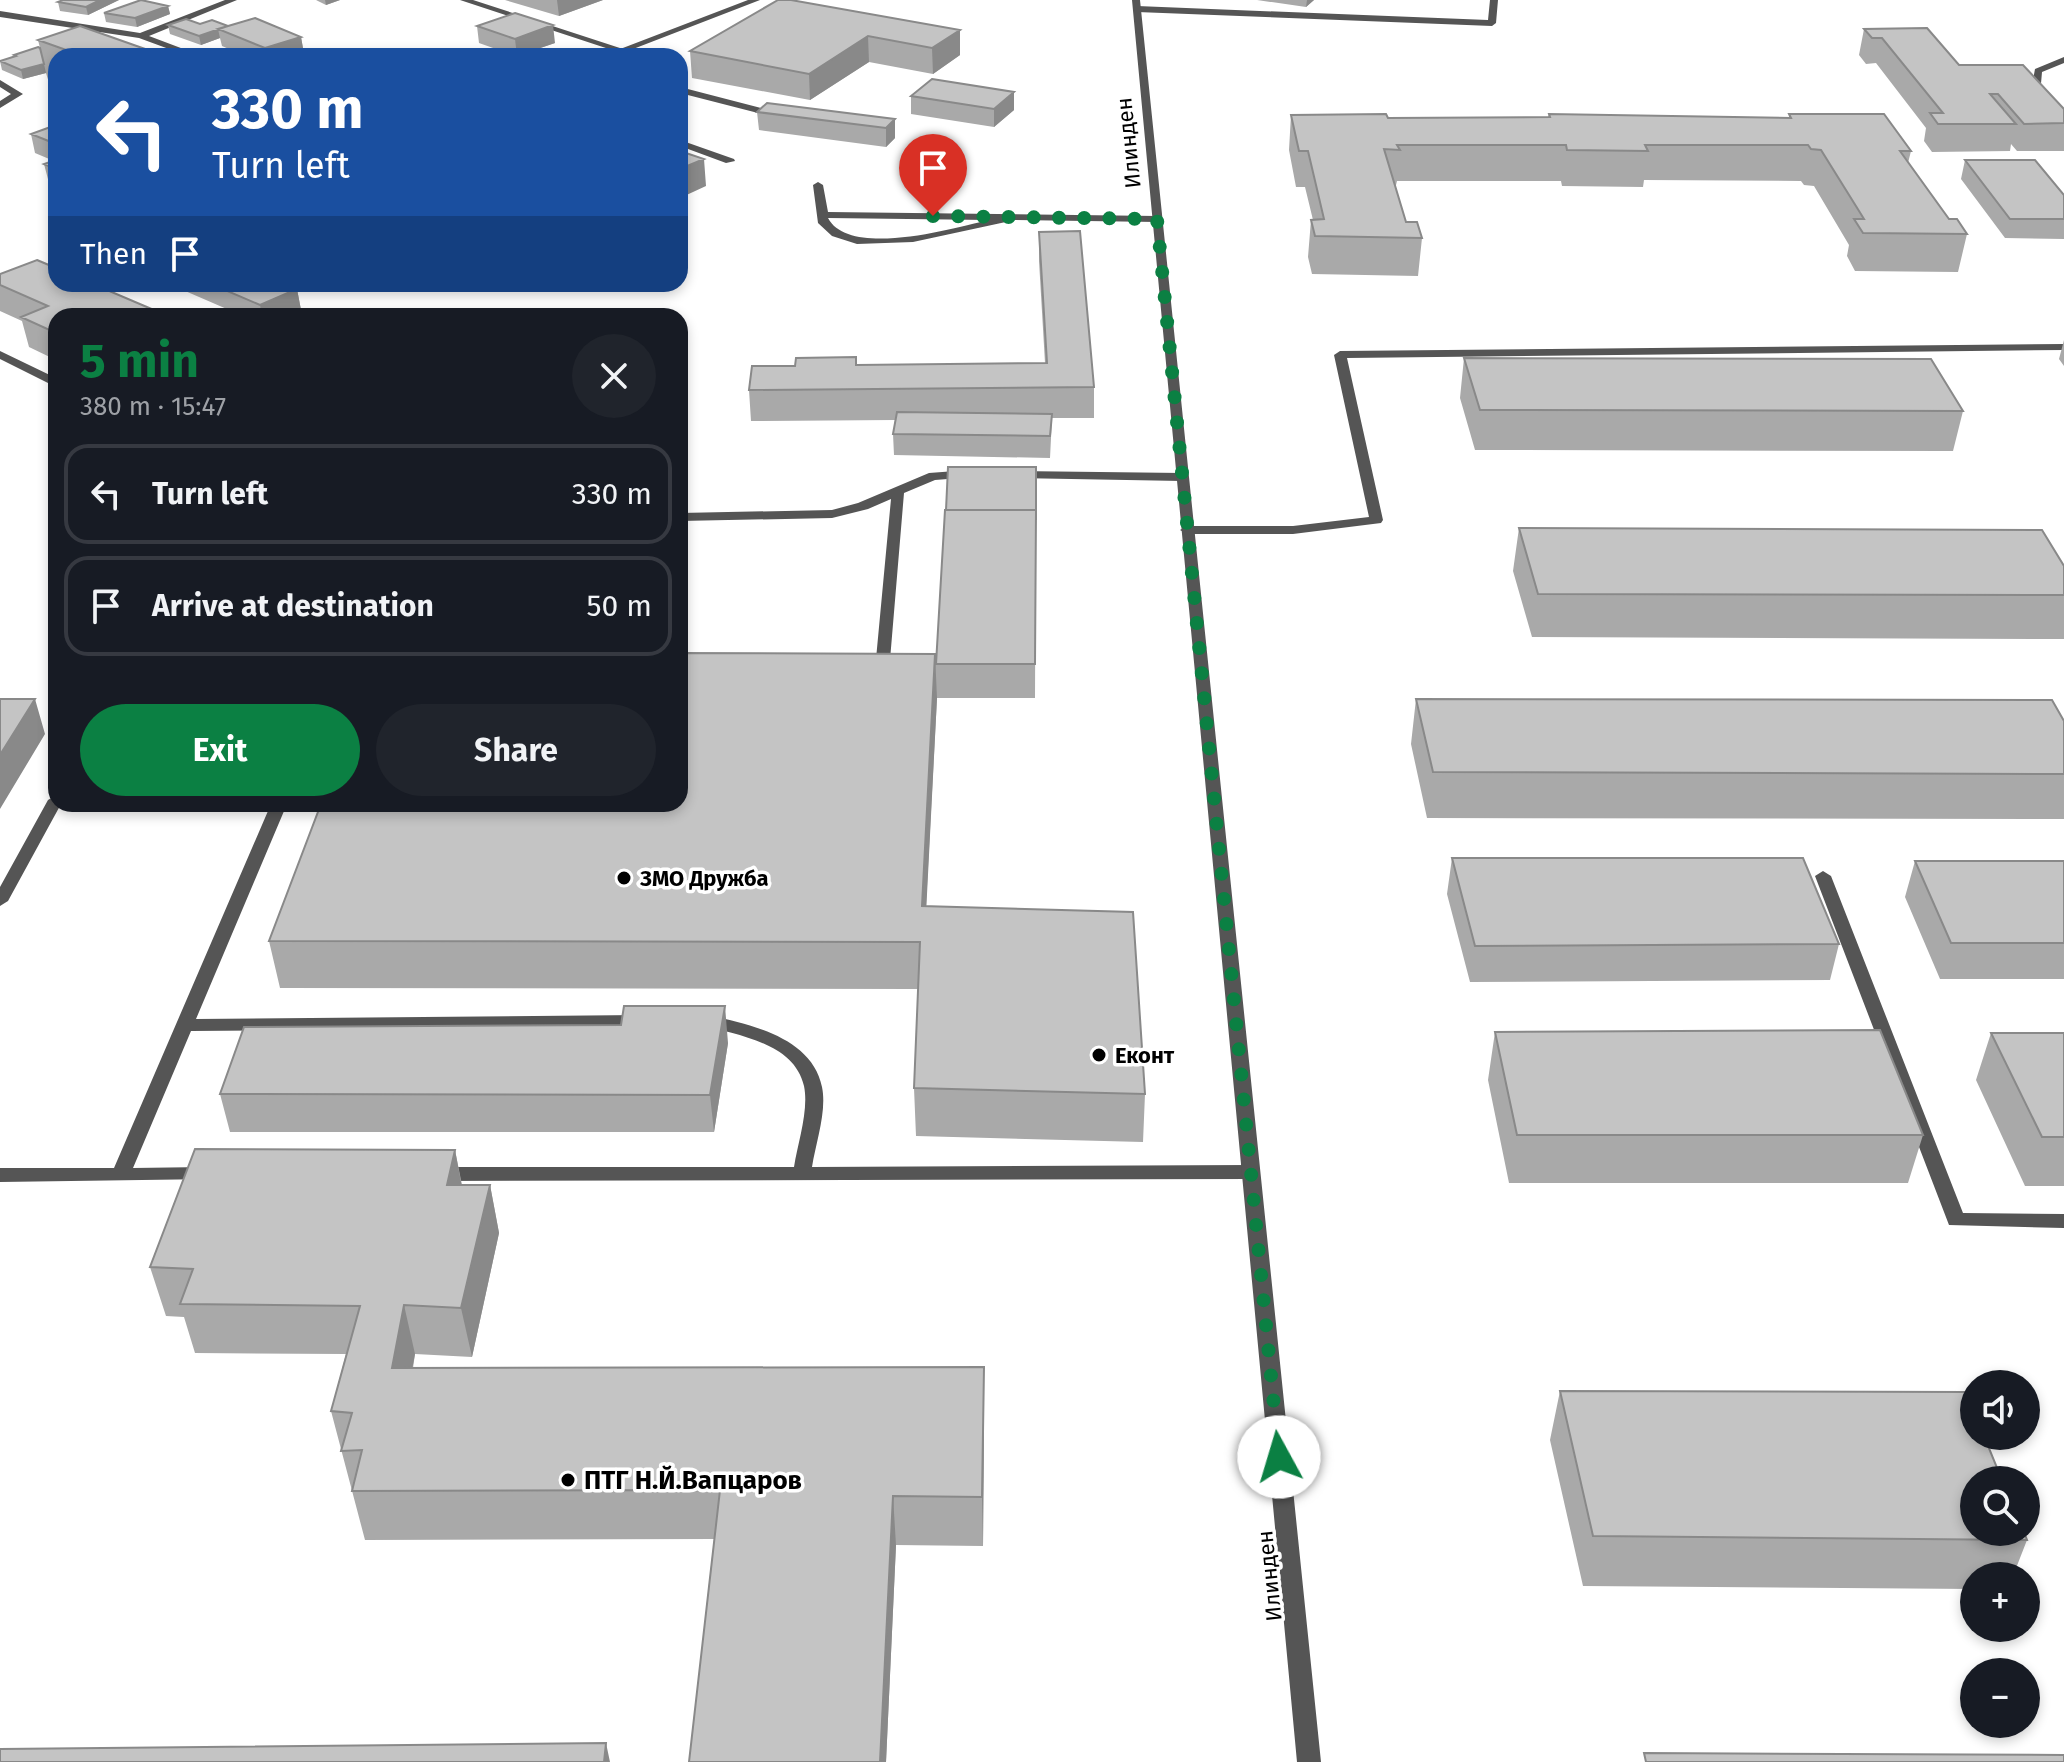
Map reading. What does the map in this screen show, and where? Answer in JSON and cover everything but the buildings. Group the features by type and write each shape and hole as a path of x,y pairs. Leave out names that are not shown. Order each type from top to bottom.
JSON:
{"street":[{"path":"141,36 233,0"},
{"path":"464,0 615,48"},
{"path":"626,48 754,0"},
{"path":"1136,4 1492,23 1494,0"},
{"name":"Илинден","path":"1136,4 1309,1762"},
{"path":"0,14 141,36 175,48"},
{"path":"80,41 108,31"},
{"path":"2064,60 2038,71 2035,96 2064,125"},
{"path":"0,83 15,89 18,94 0,105"},
{"path":"688,92 758,110"},
{"path":"688,146 730,161"},
{"path":"818,185 825,227 836,234 870,242 893,242 1016,217"},
{"path":"823,215 1157,219"},
{"path":"0,286 48,267"},
{"path":"41,270 48,273"},
{"path":"1187,530 1293,530 1376,520 1340,355 2064,347"},
{"path":"0,354 48,379"},
{"path":"688,517 832,514 863,506 933,476 991,474"},
{"path":"1007,474 1182,477"},
{"path":"860,676 883,660 898,492"},
{"path":"0,901 49,812"},
{"path":"121,1174 276,812"},
{"path":"1823,876 1956,1220 2064,1221"},
{"path":"185,1025 660,1021"},
{"path":"692,1021 745,1029 777,1044 803,1064 813,1087 802,1173"},
{"path":"422,1174 1251,1172"},
{"path":"0,1175 232,1174"}],"place":[{"name":"ЗМО Дружба","path":"624,878"},
{"name":"Еконт","path":"1099,1055"},
{"name":"ПТГ Н.Й.Вапцаров","path":"568,1480"}],"route":[{"path":"933,216 1157,219 1279,1457"}]}
